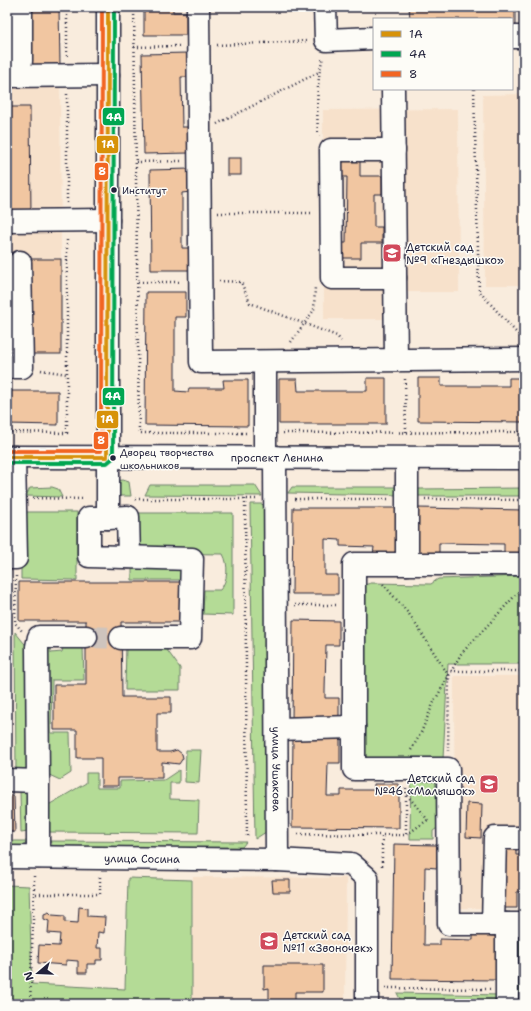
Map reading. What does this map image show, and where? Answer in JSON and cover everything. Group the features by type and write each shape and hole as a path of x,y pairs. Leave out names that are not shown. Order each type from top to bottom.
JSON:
{"street":[{"path":"21,7 14,68 108,75"},
{"path":"108,7 108,518"},
{"path":"198,7 201,362 524,359"},
{"path":"325,7 326,40 373,38"},
{"path":"513,37 524,37"},
{"path":"393,90 395,278 401,360"},
{"path":"394,150 331,150 331,213 332,278 395,278"},
{"path":"7,221 108,220"},
{"path":"15,367 20,262"},
{"name":"улица Ушакова","path":"264,362 265,433 270,457 277,729 277,860"},
{"path":"11,457 11,558"},
{"name":"проспект Ленина","path":"11,457 524,458"},
{"path":"407,458 407,564"},
{"path":"122,638 190,638 192,559 89,556 89,518 128,517 129,557"},
{"path":"508,924 449,924 448,769 354,769 354,564 524,564"},
{"path":"38,857 37,647 39,637 86,638"},
{"path":"277,729 354,727"},
{"path":"7,780 38,780"},
{"path":"507,997 508,924 495,838 524,838"},
{"name":"улица Сосина","path":"7,857 277,860"},
{"path":"277,860 351,864 367,878 367,996"}],"path":[{"path":"134,7 139,433 524,432"},
{"path":"134,47 198,46 326,40"},
{"path":"199,133 319,72"},
{"path":"474,90 479,291 524,341"},
{"path":"136,162 199,160"},
{"path":"200,212 331,213"},
{"path":"138,282 240,282 250,304 338,336 355,360"},
{"path":"401,360 406,432"},
{"path":"15,367 68,374"},
{"path":"7,432 67,433"},
{"path":"245,499 248,839"},
{"path":"11,558 15,623 37,647"},
{"path":"365,564 409,614 449,676 448,769"},
{"path":"448,808 406,835 406,769 409,753 420,735 433,704 461,654 524,586"},
{"path":"288,605 354,605"},
{"path":"451,671 524,671"},
{"path":"406,794 449,845"},
{"path":"288,834 382,835"},
{"path":"30,1004 34,894"},
{"path":"367,996 507,997"}],"shaded area":[{"path":"7,65 60,65 61,259 7,259"},
{"path":"524,94 524,285 485,285 483,95"},
{"name":"Детский сад №9 «Гнездышко»","path":"458,109 459,292 401,292 401,319 324,319 323,110"},
{"path":"8,576 9,769 7,769"},
{"name":"Детский сад №46 «Малышок»","path":"454,676 524,676 524,892 517,892 517,908 455,908"},
{"name":"Детский сад №11 «Звоночек»","path":"193,877 346,878 345,1004 192,1004"}],"green space":[{"path":"123,480 129,482 131,496 115,496 116,481"},
{"path":"150,485 255,485 262,496 145,495"},
{"path":"52,487 58,489 62,497 26,496 30,488"},
{"path":"292,487 401,487 403,495 288,493"},
{"path":"524,488 524,496 414,496 418,489"},
{"path":"250,504 262,504 269,511 269,830 255,839"},
{"path":"21,512 77,512 77,580 21,579"},
{"path":"134,513 233,513 233,615 203,614 204,590 220,590 225,582 227,568 223,554 133,553"},
{"path":"185,568 181,580 132,580 132,569"},
{"path":"524,576 524,664 448,664 443,759 419,779 442,783 443,824 433,831 433,839 410,839 411,765 360,761 364,585 371,583 431,584 438,579"},
{"path":"15,632 29,649 29,777 16,772"},
{"path":"126,645 164,646 180,668 180,690 125,690"},
{"path":"51,646 51,653 62,652 63,646 83,646 84,680 52,680 51,733 70,733 71,773 60,780 45,773 44,656"},
{"path":"186,750 201,750 199,783 185,782"},
{"path":"179,770 179,783 170,783 170,799 199,800 198,833 45,832 45,807 86,783 86,773 97,773 97,788 120,788 120,781 164,780"},
{"path":"10,784 28,784 28,832 21,833 20,792 10,792"},
{"path":"7,841 27,841 22,849 7,849"},
{"path":"50,841 246,842 242,847 54,849"},
{"path":"128,878 192,880 192,1004 7,1004 7,885 29,886 32,984 125,989"},
{"path":"524,935 524,1001 512,1001 512,937"},
{"path":"397,993 501,995 498,1001 401,1001"}],"building":[{"path":"27,7 59,7 60,65 28,65"},
{"path":"144,7 173,7 173,12 186,12 186,35 144,35"},
{"path":"409,7 515,7 515,30 513,30 513,18 410,18"},
{"path":"188,53 188,77 181,77 182,127 188,127 189,153 144,154 142,54"},
{"path":"7,107 30,107 31,217 7,218"},
{"path":"227,158 241,158 241,175 227,175"},
{"path":"338,161 360,161 360,176 382,176 382,194 374,194 374,227 382,227 382,243 361,243 361,258 338,258 338,243 346,243 347,177 338,177"},
{"path":"190,169 190,192 182,193 182,248 191,248 191,270 151,270 150,170"},
{"path":"27,259 61,259 61,354 27,354"},
{"path":"146,292 186,292 186,317 175,317 175,391 188,392 189,388 224,388 223,380 248,380 248,426 145,425"},
{"path":"367,378 386,378 386,424 279,424 279,379 297,379 298,391 367,391"},
{"path":"418,378 441,378 441,386 509,386 509,378 524,378 524,422 418,421"},
{"path":"7,391 58,391 58,425 7,424"},
{"path":"293,508 396,508 396,555 373,555 374,547 340,546 340,540 325,539 325,575 338,575 338,594 292,594"},
{"path":"418,508 524,510 524,555 504,554 504,544 439,543 439,554 417,554"},
{"path":"19,582 180,582 180,622 121,622 122,697 171,697 171,713 157,713 157,752 170,752 177,750 182,754 183,758 179,764 162,762 162,778 118,778 118,786 101,786 101,758 77,758 77,730 54,730 54,685 86,685 86,621 19,621"},
{"path":"293,620 339,621 339,645 326,645 325,698 339,698 339,722 292,722"},
{"path":"293,737 340,737 340,763 328,763 327,796 341,796 341,790 374,790 374,784 399,784 399,828 292,827"},
{"path":"7,796 14,796 15,832 7,832"},
{"path":"467,803 482,804 481,838 466,837"},
{"path":"394,844 437,845 437,868 425,867 424,945 440,945 440,939 473,940 473,932 496,932 496,980 392,979"},
{"path":"501,848 516,848 516,855 524,855 524,892 517,892 517,908 499,908"},
{"path":"272,880 290,880 290,892 273,892"},
{"path":"79,907 87,908 87,916 105,917 104,933 98,932 97,948 102,948 102,960 96,960 96,964 87,964 87,973 78,973 78,961 66,960 66,965 38,963 39,945 59,946 60,934 48,933 49,921 44,919 44,914 49,912 52,915 65,916 65,922 78,923"},
{"path":"264,965 323,965 323,992 295,992 295,1004 269,1004 269,988 264,989"}],"tunnel":[{"path":"86,637 121,638"}],"transit line":[{"name":"8","path":"7,451 101,451 102,7"},
{"name":"1А","path":"7,457 107,457 108,7"},
{"name":"4А","path":"7,463 107,463 113,458 114,7"}],"place":[{"name":"Институт","path":"114,190"},
{"name":"Детский сад №9 «Гнездышко»","path":"392,253"},
{"name":"Дворец творчества школьников","path":"113,458"},
{"name":"Детский сад №46 «Малышок»","path":"489,784"},
{"name":"Детский сад №11 «Звоночек»","path":"269,941"}]}
